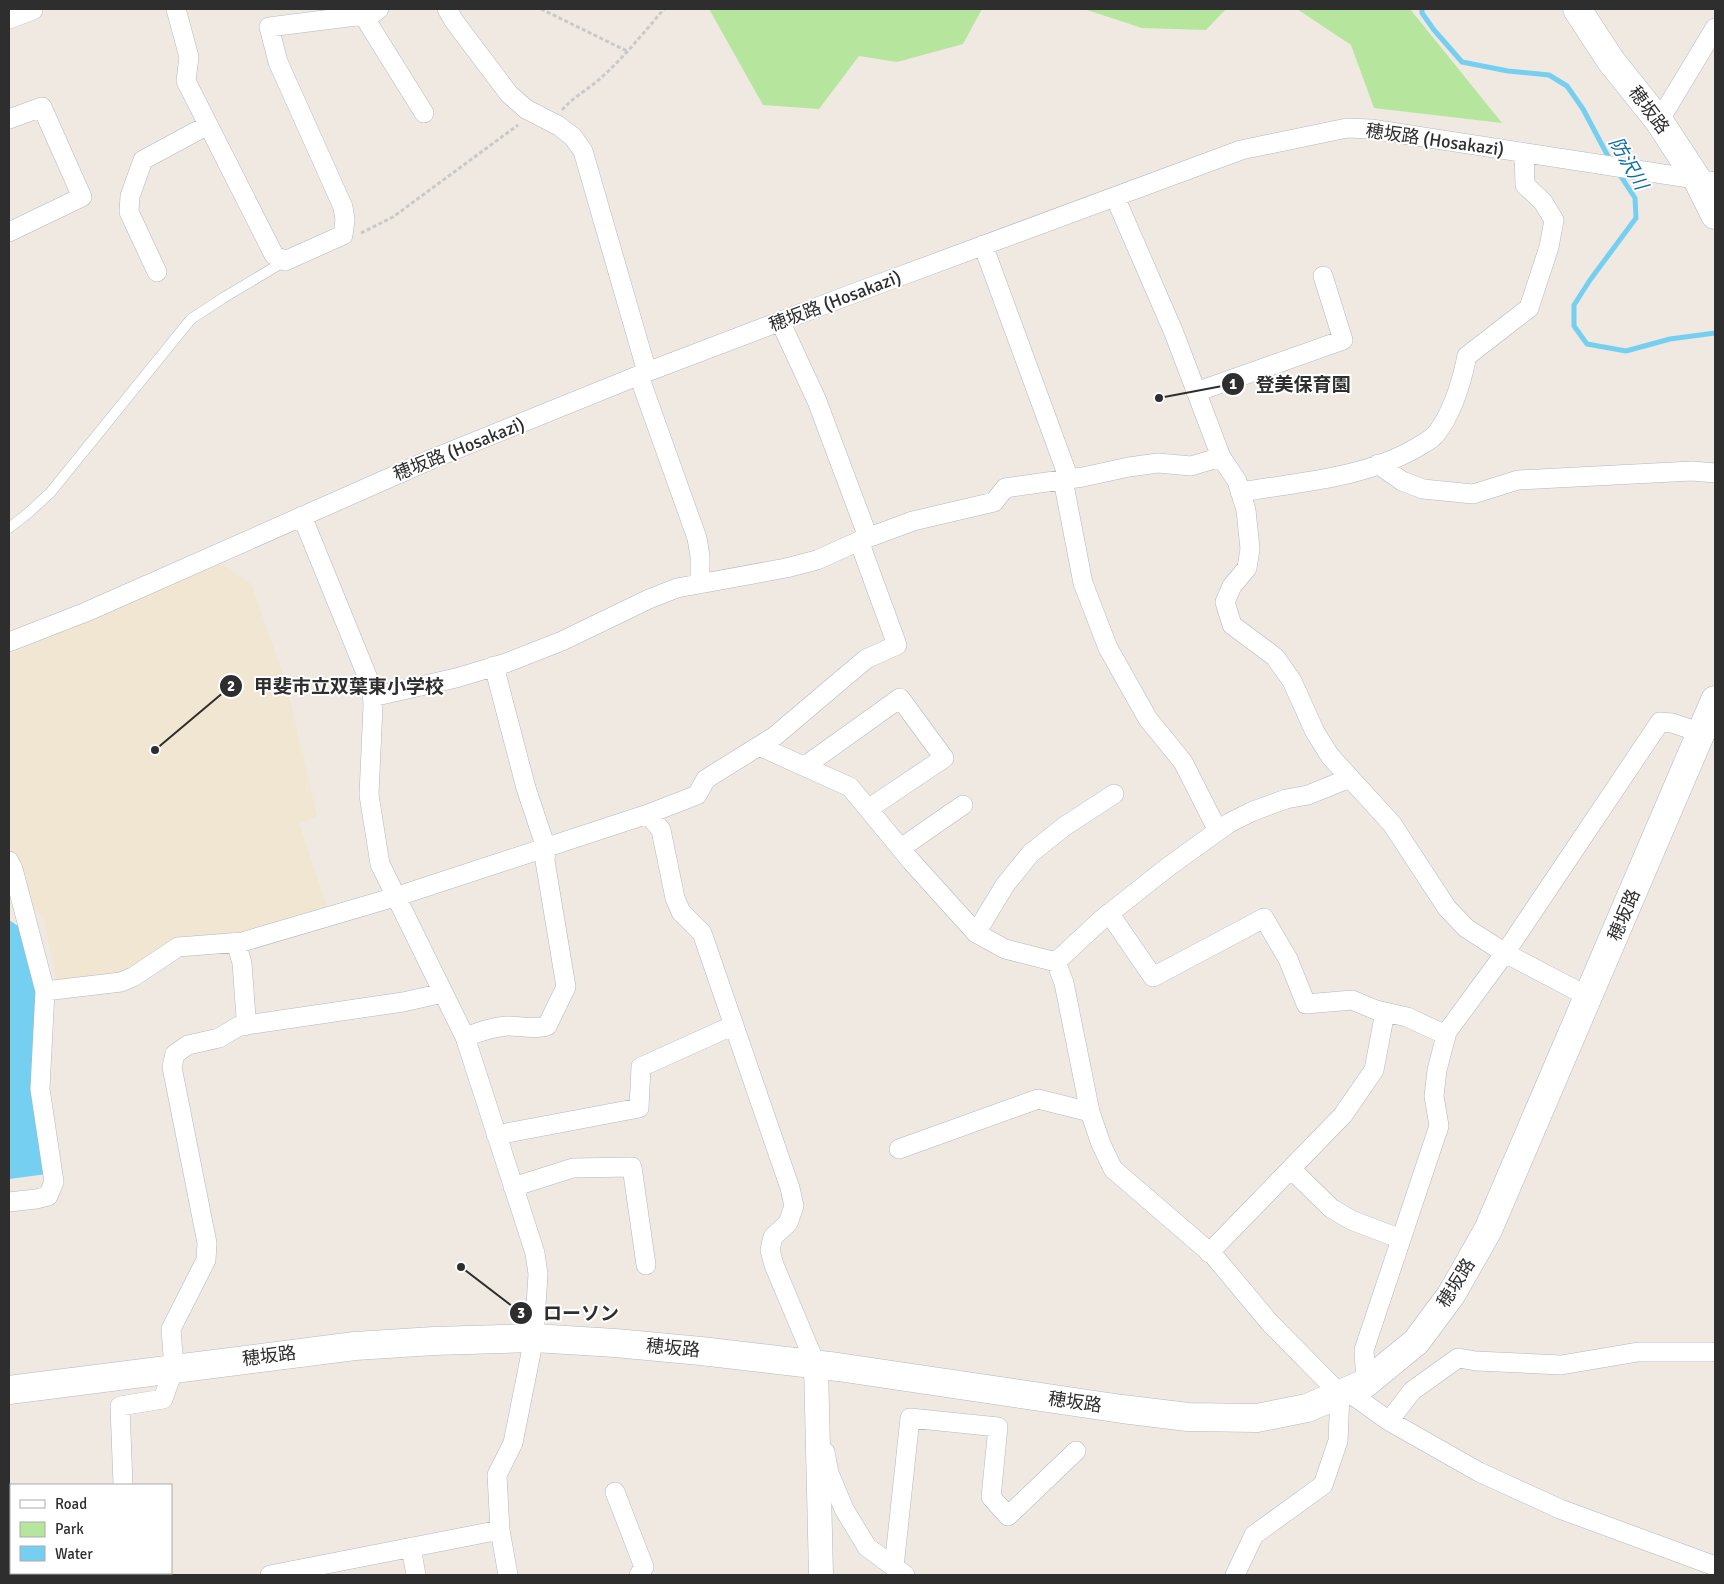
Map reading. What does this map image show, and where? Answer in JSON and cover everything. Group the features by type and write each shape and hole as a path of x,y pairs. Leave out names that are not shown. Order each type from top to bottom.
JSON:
{"main road":[{"name":"穂坂路","path":"1577,9 1611,60 1706,180 1715,215"},
{"name":"穂坂路","path":"9,1390 354,1346 534,1338 701,1351 816,1365 1188,1417 1257,1418 1307,1408 1351,1389 1416,1342 1451,1295 1488,1230 1703,737 1715,700"}],"street":[{"path":"9,19 32,9"},
{"path":"176,9 190,57 186,81 274,255 285,261 344,235 345,220 343,208 278,62 269,27 371,12 424,113"},
{"path":"447,9 454,22 509,94 526,109 551,122 573,137 583,151 643,374 698,538 700,584"},
{"path":"1659,121 1715,28"},
{"path":"9,119 42,107 82,197 9,232"},
{"path":"157,272 129,212 130,196 144,160 208,125"},
{"name":"穂坂路 (Hosakazi)","path":"9,642 86,612 432,459 643,374 780,321 1241,150 1347,128 1372,129 1706,180"},
{"path":"1240,492 1351,474 1404,455 1436,435 1453,401 1463,374 1467,356 1529,308 1549,247 1554,220 1543,202 1525,185 1524,153"},
{"path":"1115,197 1174,333 1222,457 1237,481 1246,510 1250,549 1246,568 1232,586 1225,602 1232,625 1276,658 1292,682 1330,756 1392,824 1447,908 1466,928 1505,953 1589,998"},
{"path":"983,246 1066,480 1083,582 1108,648 1148,719 1183,762 1218,831"},
{"path":"1196,392 1343,340 1323,276"},
{"path":"45,991 121,982 133,977 178,946 236,942 395,897 648,814 697,795 706,779 775,736 866,659 897,645 817,401 780,321"},
{"path":"372,697 456,678 494,666 562,640 649,599 677,588 786,568 817,560 863,539 913,521 994,502 1005,488 1066,480 1158,463 1191,466 1222,457"},
{"path":"1378,464 1402,481 1423,489 1473,494 1518,480 1692,471 1715,473"},
{"path":"302,516 372,688 369,795 380,864 465,1037 535,1253 538,1274 534,1338 513,1443 498,1475 500,1530 508,1575"},
{"path":"465,1037 492,1028 508,1026 540,1028 547,1026 566,987 545,861 546,848 526,788 494,666"},
{"path":"805,766 900,698 944,758 868,809"},
{"path":"1235,1575 1254,1535 1323,1485 1338,1441 1351,1389 1439,1126 1434,1096 1437,1070 1446,1035 1505,953 1660,722 1672,723 1703,737"},
{"path":"759,746 850,787 976,933 1005,949 1056,962"},
{"path":"1056,962 1109,913 1229,823 1250,812 1308,795 1350,778"},
{"path":"976,933 1005,886 1031,853 1065,826 1114,794"},
{"path":"901,848 963,805"},
{"path":"648,814 661,830 675,898 681,912 702,933 794,1206 788,1223 773,1237 770,1250 774,1265 816,1365 820,1575"},
{"path":"9,861 13,869 45,991 40,1089 54,1182 48,1196 9,1202"},
{"path":"1109,913 1153,977 1264,918 1288,960 1306,1004 1352,1000 1376,1010 1407,1018 1446,1035"},
{"path":"236,942 242,963 244,1026"},
{"path":"1056,962 1064,983 1090,1112 1100,1144 1113,1168 1209,1253 1270,1323 1389,1421 1479,1472 1560,1509 1715,1566"},
{"path":"123,1484 120,1406 163,1399 174,1368 171,1329 206,1260 207,1243 172,1067 175,1054 188,1045 219,1038 239,1026 403,1002 443,993"},
{"path":"1209,1253 1343,1115 1374,1070 1385,1012"},
{"path":"496,1135 639,1108 641,1067 734,1024"},
{"path":"899,1149 1038,1099 1090,1112"},
{"path":"513,1188 573,1168 632,1167 646,1265"},
{"path":"1291,1168 1331,1208 1351,1220 1401,1239"},
{"path":"1389,1421 1412,1391 1458,1358 1476,1361 1561,1365 1638,1352 1715,1352"},
{"path":"899,1571 910,1418 998,1426 992,1497 1008,1516 1076,1451"},
{"path":"818,1419 829,1473 844,1509 867,1547 899,1571"},
{"path":"615,1492 644,1567 639,1575"},
{"path":"270,1575 330,1569 411,1547 500,1530"},
{"path":"411,1547 416,1575"}],"lane":[{"path":"9,528 50,493 191,319 285,261"}],"path":[{"path":"541,9 628,51"},
{"path":"551,122 570,101 591,88 628,51 664,9"},
{"path":"344,235 357,235 393,217 534,113"}],"shaded area":[{"path":"214,564 224,565 251,584 286,683 317,816 299,823 328,910 238,936 124,976 57,984 44,919 9,887 9,655"}],"green space":[{"path":"709,9 982,9 963,44 897,62 859,56 819,109 763,105"},
{"path":"1084,9 1226,9 1206,30 1142,28"},
{"path":"1297,9 1410,9 1502,123 1374,108 1351,45"}],"water":[{"path":"9,920 24,930 36,993 47,1174 9,1179"}],"waterway":[{"name":"防沢川","path":"1422,9 1422,13 1434,30 1462,62 1508,71 1549,75 1567,86 1583,109 1610,160"},
{"name":"防沢川","path":"1618,172 1635,198 1636,218 1574,305 1574,326 1587,344 1626,351 1670,339 1715,333"}],"place":[{"name":"登美保育園","path":"1159,398"},
{"name":"甲斐市立双葉東小学校","path":"155,750"},
{"name":"ローソン","path":"461,1267"}]}
